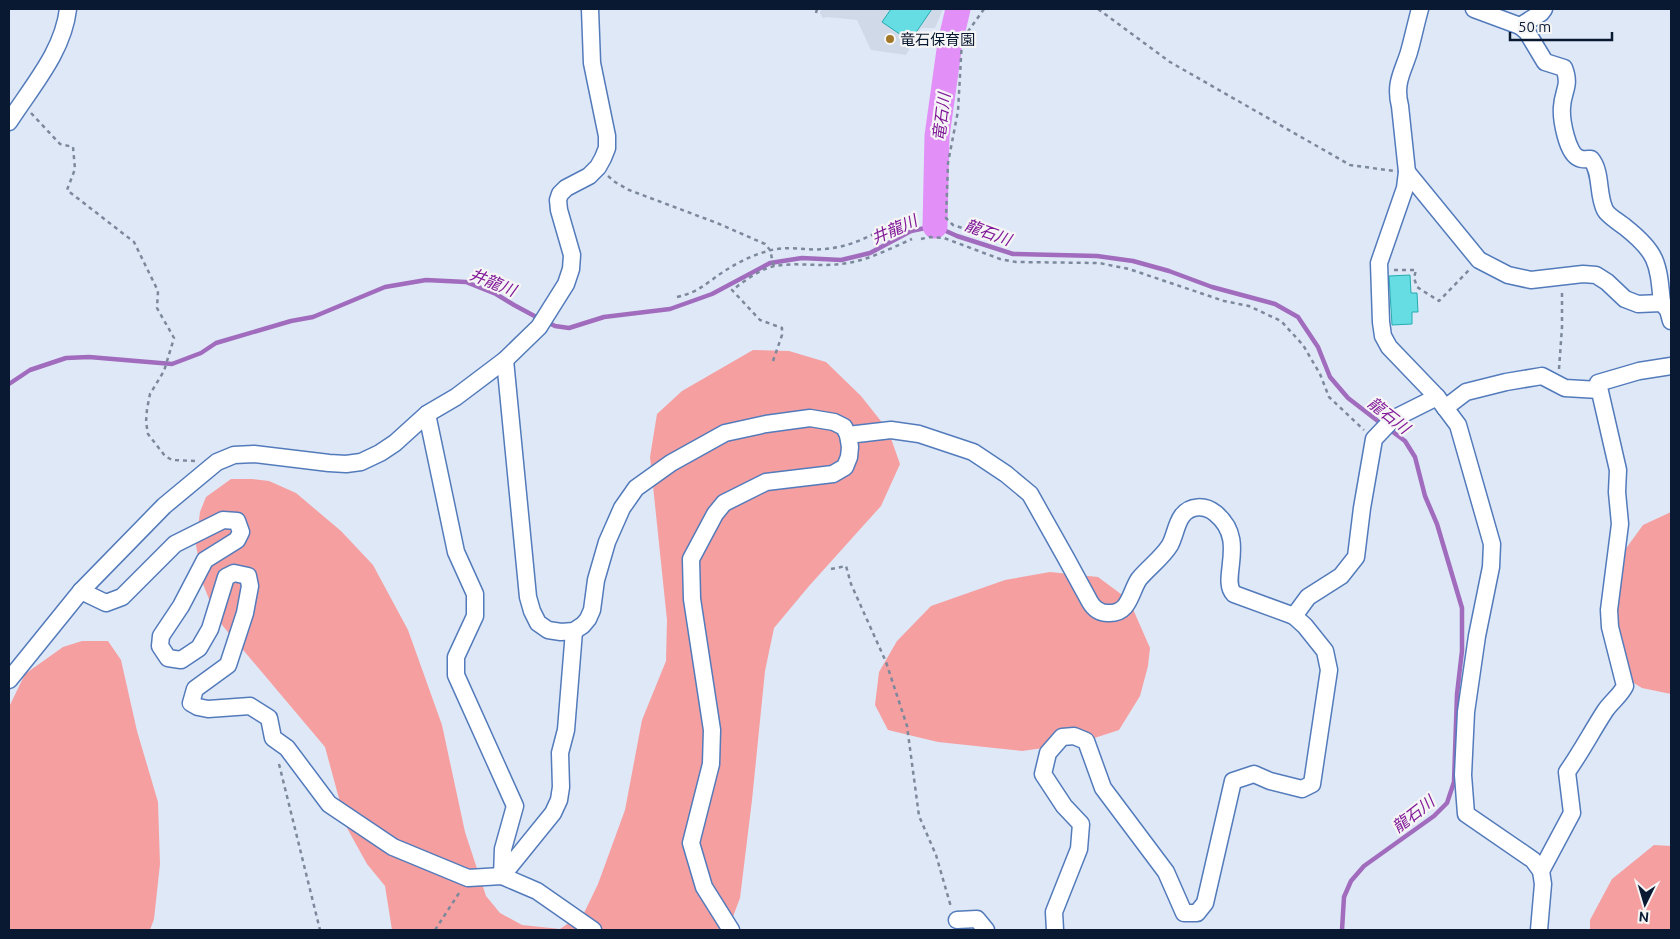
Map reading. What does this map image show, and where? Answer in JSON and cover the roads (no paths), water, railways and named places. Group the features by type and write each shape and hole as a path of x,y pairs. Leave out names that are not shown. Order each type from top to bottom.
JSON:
{"street":[{"path":"9,122 44,72 66,26 68,9"},
{"path":"9,680 81,591 164,506 217,462 234,455 254,454 337,463 361,462 395,443 427,414 456,397 505,360 543,321 566,284 571,269 572,255 559,210 558,200 560,194 566,188 589,176 598,167 606,148 607,136 592,63 590,9"},
{"path":"1420,9 1408,54 1400,73 1397,96 1400,106 1407,172 1405,188 1379,263 1381,322 1389,347 1441,402 1458,425 1492,544 1491,567 1477,636 1466,712 1463,775 1466,814 1533,860 1541,871 1543,884 1539,930"},
{"path":"1474,9 1520,26 1527,32 1545,62 1564,68 1568,79 1562,107 1563,123 1571,152 1579,158 1591,159 1596,164 1600,197 1606,212 1636,236 1653,255 1659,270 1662,303 1668,310 1671,321"},
{"path":"1520,26 1541,13 1544,9"},
{"path":"1407,172 1479,260 1508,275 1531,280 1583,274 1596,275 1607,282 1624,299 1638,304 1662,303"},
{"path":"505,360 528,598 538,623 548,630 574,631 588,619 592,610 596,580 607,542 622,508 636,488 671,463 725,433 766,424 810,418 834,422 844,427 848,435 849,457 845,467 833,474 766,482 724,503 715,514 691,559 692,599 712,730 711,764 691,843 704,887 731,930"},
{"path":"1541,871 1572,813 1567,772 1581,753 1606,709 1621,694 1625,686 1610,627 1609,610 1620,524 1617,492 1618,470 1598,383 1639,371 1671,366"},
{"path":"1294,616 1308,597 1341,576 1356,557 1362,508 1382,431 1393,420 1466,392 1506,382 1542,376 1565,388 1599,390"},
{"path":"427,414 456,552 476,594 474,616 456,657 456,675 515,806 503,849 502,876"},
{"path":"848,435 891,430 918,434 973,452 1006,474 1030,494 1090,602 1094,608 1101,612 1116,613 1127,604 1137,582 1165,553 1172,542 1181,517 1188,510 1200,507 1208,508 1217,514 1228,529 1233,545 1229,584 1231,591 1234,594 1294,616 1305,626 1325,651 1329,670 1312,784 1302,789 1270,781 1254,774 1233,781 1205,902 1197,913 1184,913 1166,872 1103,788 1086,741 1074,736 1062,737 1048,753 1044,774 1064,806 1081,824 1079,849 1054,912 1055,930"},
{"path":"81,591 106,603 122,598 175,544 223,520 237,521 241,532 237,540 205,560 181,606 161,636 160,646 168,658 181,660 199,648 210,629 226,577 234,573 248,576 250,586 245,613 228,665 195,689 191,703 208,709 250,706 269,718 273,738 287,748 329,804 393,847 468,878 502,876 537,891 593,930"},
{"path":"502,876 553,813 558,800 561,787 560,753 566,730 574,631"},
{"path":"957,920 977,919 986,930"}],"waterway":[{"name":"竜石川","path":"935,226 937,136 950,43 958,9"},
{"name":"龍石川","path":"547,322 555,326 569,328 604,317 670,309 712,294 770,263 802,258 841,260 870,253 911,231 935,226 957,236 1013,254 1097,256 1133,261 1169,271 1212,287 1275,304 1298,317 1318,347 1330,377 1348,398 1383,425"},
{"name":"井龍川","path":"9,384 30,370 66,358 89,357 172,364 201,353 216,343 291,321 313,317 385,287 426,280 466,282 496,294 540,319"},
{"name":"龍石川","path":"1342,930 1344,897 1351,881 1364,866 1434,816 1447,803 1454,782 1457,694 1462,651 1462,608 1437,524 1425,496 1415,457 1405,441 1389,429"}],"place":[{"name":"竜石保育園","path":"890,39"}]}
